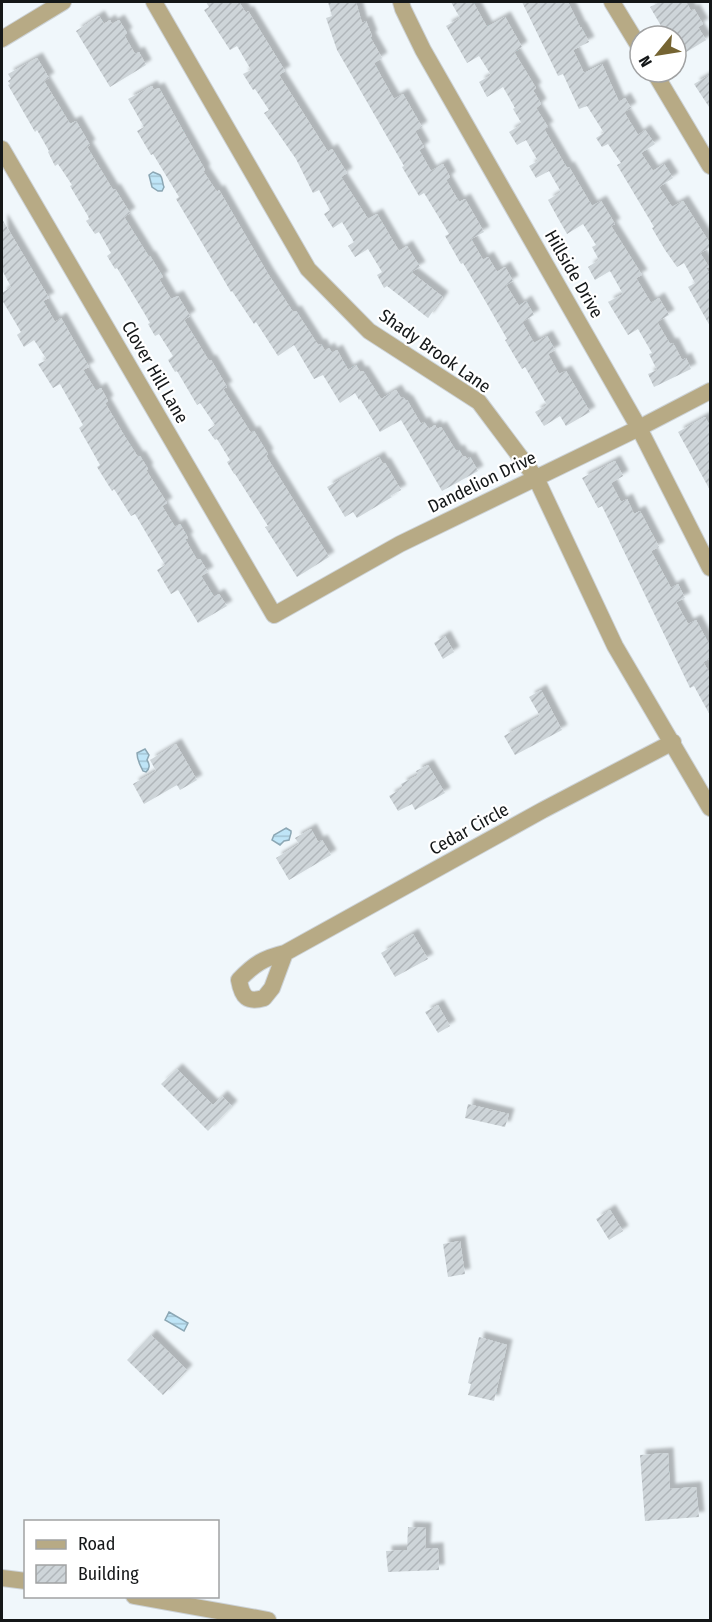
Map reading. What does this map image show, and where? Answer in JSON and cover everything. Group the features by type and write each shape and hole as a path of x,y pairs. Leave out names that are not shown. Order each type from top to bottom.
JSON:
{"street":[{"path":"2,39 63,2"},
{"name":"Shady Brook Lane","path":"154,2 308,269 369,331 479,402 536,478 615,646 711,808"},
{"name":"Hillside Drive","path":"401,2 423,50 639,428 711,568"},
{"path":"612,2 628,28"},
{"path":"661,84 709,162"},
{"name":"Clover Hill Lane","path":"2,149 274,615"},
{"name":"Dandelion Drive","path":"274,615 400,544 711,391"},
{"name":"Cedar Circle","path":"285,953 543,810 673,742"},
{"path":"2,1578 24,1581"},
{"path":"145,1598 262,1620"}],"water":[{"path":"153,172 162,178 164,187 162,191 152,187 149,175"},
{"path":"145,749 149,755 147,760 149,766 146,772 143,771 137,753"},
{"path":"286,828 291,831 289,840 280,845 272,840 274,835"},
{"path":"169,1312 188,1323 184,1331 165,1320"}],"building":[{"path":"206,2 239,2 246,13 248,11 285,71 279,75 328,152 332,149 347,173 341,177 368,219 377,214 399,251 407,246 420,267 411,272 443,297 428,318 387,286 384,288 377,275 382,272 368,249 355,257 348,246 354,242 342,222 333,228 324,214 330,210 319,190 313,193 296,159 264,113 269,110 243,74 251,70 237,46 230,50 204,10 209,7"},
{"path":"328,2 356,2 362,23 366,21 372,36 370,37 382,58 374,63 394,99 403,94 422,127 415,131 424,147 419,150 431,171 443,164 450,177 446,180 459,202 465,199 484,232 471,239 483,260 488,257 497,272 505,267 513,281 506,285 519,306 526,301 534,315 522,322 534,343 547,336 555,350 548,354 559,374 566,371 590,412 566,426 560,416 544,426 535,412 547,405 525,367 522,369 505,340 507,339 487,304 445,236 449,234 424,193 419,196 337,50 326,18 332,16"},
{"path":"451,2 473,2 487,27 505,17 522,47 514,52 536,88 533,90 541,104 536,108 548,127 544,129 592,206 601,201 615,224 611,226 642,275 636,278 651,303 659,298 669,315 657,322 670,344 673,343 682,360 686,358 691,369 654,387 648,374 657,370 649,354 652,353 638,329 628,335 608,302 623,294 610,271 595,280 588,267 599,260 592,247 596,245 583,224 567,234 548,200 561,192 549,171 536,178 529,166 538,161 526,140 517,145 509,132 522,124 503,87 487,97 479,82 491,75 479,56 467,63 446,26 460,18"},
{"path":"522,2 568,2 589,42 573,50 584,73 602,64 619,102 625,98 631,108 624,112 638,135 645,130 655,144 641,153 653,171 664,164 673,178 659,187 672,207 683,201 711,245 700,253 709,267 706,268 711,276 711,328 688,287 695,283 684,263 677,267 665,250 617,165 621,163 608,144 602,147 596,138 604,133 587,106 579,109 563,74 558,76"},
{"path":"660,2 686,2 691,11 694,9 703,24 698,27 706,40 688,51 688,24 660,24 650,7"},
{"path":"99,16 104,24 110,20 112,24 119,20 127,33 124,35 135,54 139,52 146,65 110,87 76,31"},
{"path":"37,58 49,78 44,81 70,124 76,121 90,145 87,147 130,213 124,217 163,277 159,279 171,299 178,296 190,316 184,320 227,387 223,389 251,433 254,431 268,454 266,456 329,557 297,577 227,462 230,460 217,439 215,440 208,430 215,425 200,403 197,405 177,371 175,372 168,360 173,356 159,334 155,336 143,311 107,256 111,253 99,232 95,234 86,221 89,219 88,216 70,186 72,185 58,164 55,166 37,130 35,132 8,85 11,79 8,74"},
{"path":"711,74 711,110 694,84"},
{"path":"152,86 154,90 159,88 205,170 203,171 217,192 219,190 268,274 318,345 321,344 325,351 329,348 332,353 337,350 348,370 356,365 360,372 363,371 381,399 396,390 401,398 407,400 421,424 424,422 429,429 435,425 437,429 441,427 456,451 459,450 467,459 470,457 478,471 442,491 401,420 380,432 355,393 340,403 323,375 314,379 294,345 278,356 256,322 254,324 231,292 176,199 179,197 137,131 144,127 128,99"},
{"path":"2,219 49,298 43,301 55,322 61,318 89,367 83,370 96,391 101,388 108,401 105,403 138,457 140,456 167,503 162,506 175,527 180,524 188,538 185,539 197,560 200,559 208,572 201,576 214,597 219,594 227,606 198,623 178,590 171,594 157,570 165,565 135,514 131,516 97,467 100,465 79,428 83,425 60,384 53,388 38,364 47,360 34,340 24,347 17,335 21,332 2,300 2,293 11,287 2,270"},
{"path":"705,417 711,428 711,492 678,432"},
{"path":"379,457 401,490 357,518 353,512 345,517 327,487"},
{"path":"615,461 623,476 611,483 621,502 627,499 634,514 640,511 659,547 651,551 671,588 678,584 685,598 676,602 688,624 696,620 711,648 711,658 703,662 711,675 711,717 694,686 690,688 602,506 598,508 582,478"},
{"path":"445,636 454,652 443,659 434,643"},
{"path":"541,690 562,730 515,755 504,736 540,716 529,697"},
{"path":"176,744 197,780 180,790 177,785 144,804 133,784 156,771 150,760"},
{"path":"428,765 445,793 415,810 412,804 398,811 389,796 403,788 401,784 418,775 416,771"},
{"path":"311,829 318,842 322,840 331,855 289,880 276,858 299,844 295,838"},
{"path":"413,934 428,959 395,977 381,953"},
{"path":"438,1005 450,1026 438,1033 425,1012"},
{"path":"177,1069 213,1105 222,1096 232,1106 208,1131 161,1084"},
{"path":"468,1104 509,1114 505,1127 465,1118"},
{"path":"610,1210 623,1231 609,1240 596,1219"},
{"path":"460,1241 465,1274 448,1277 443,1244"},
{"path":"151,1335 187,1370 163,1395 127,1360"},
{"path":"479,1337 507,1345 494,1401 468,1395 471,1384 468,1383"},
{"path":"668,1453 670,1489 696,1487 699,1517 645,1521 640,1455"},
{"path":"408,1527 426,1528 425,1549 438,1548 439,1570 388,1572 386,1551 407,1550"}]}
